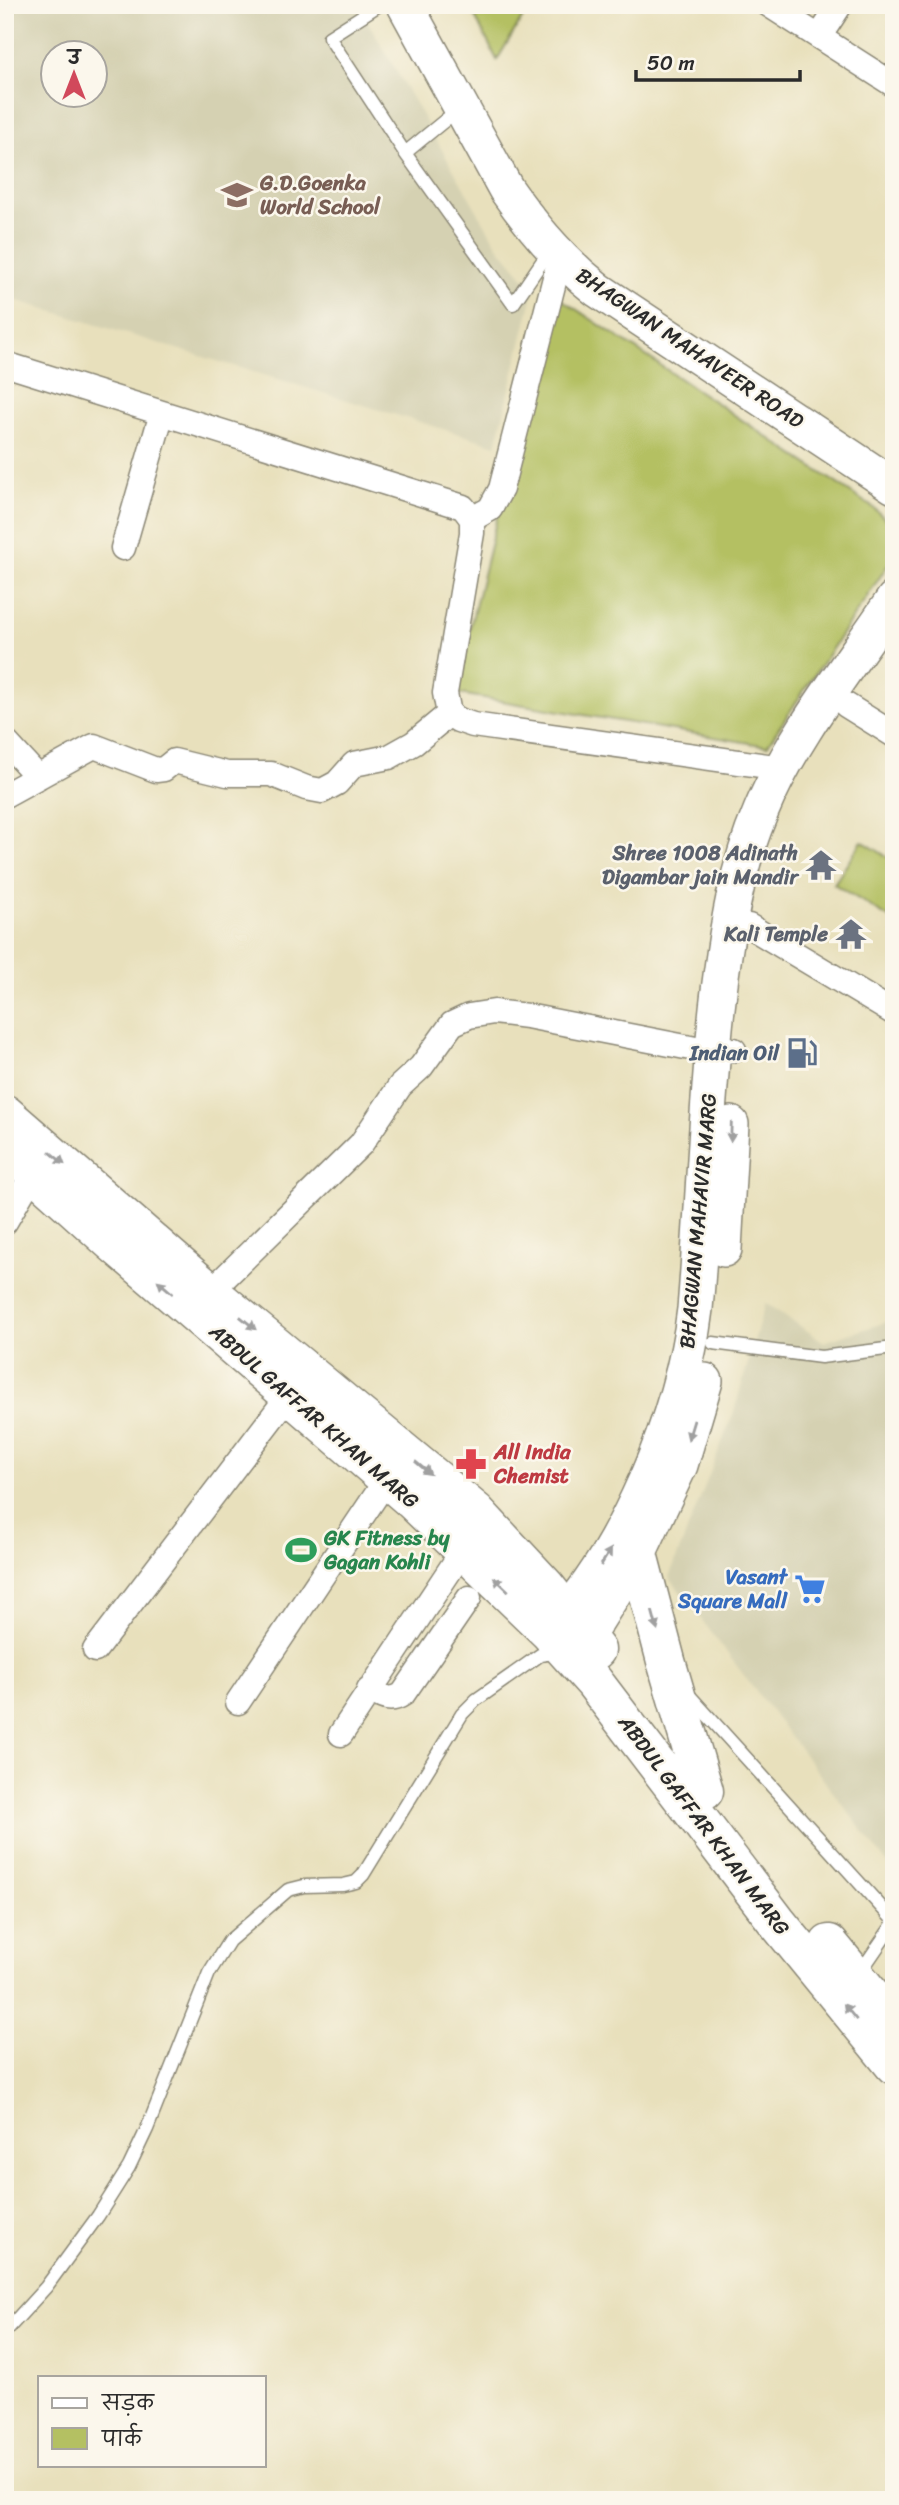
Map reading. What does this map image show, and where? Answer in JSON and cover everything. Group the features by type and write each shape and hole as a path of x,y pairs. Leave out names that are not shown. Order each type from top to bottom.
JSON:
{"main road":[{"name":"ABDUL GAFFAR KHAN MARG","path":"5,1114 210,1292 476,1512 546,1587 562,1638 594,1682 777,1922 894,2065"},
{"name":"ABDUL GAFFAR KHAN MARG","path":"5,1146 387,1479 562,1638 704,1791 894,2023"},
{"path":"638,1555 704,1791"}],"street":[{"name":"BHAGWAN MAHAVEER ROAD","path":"405,5 506,189 556,253 598,290 894,486"},
{"name":"BHAGWAN MAHAVEER ROAD","path":"428,5 504,148 538,201 568,237 607,270 894,458"},
{"path":"769,5 894,85"},
{"path":"819,37 840,5"},
{"path":"472,519 490,509 501,489 556,253"},
{"path":"5,364 463,507 472,519 472,533 445,693 449,714 458,720 473,725 782,768"},
{"path":"123,548 162,413"},
{"name":"BHAGWAN MAHAVIR MARG","path":"562,1638 624,1528 677,1396 691,1340 723,1051 729,915 735,888 761,810 782,768 811,720 894,599"},
{"name":"BHAGWAN MAHAVIR MARG","path":"562,1638 638,1555 680,1465 713,1343 727,1219 723,1051 757,888 779,821 803,775 846,705 894,637"},
{"path":"846,705 894,735"},
{"path":"5,795 94,746 156,770 164,769 174,761 227,774 271,774 306,788 323,791 337,783 354,764 389,757 414,743 449,714"},
{"path":"5,741 38,777"},
{"path":"748,926 894,1013"},
{"path":"210,1292 361,1144 400,1086 421,1067 452,1024 469,1016 494,1012 527,1016 723,1051"},
{"path":"5,1222 34,1172"},
{"path":"94,1650 290,1394"},
{"path":"238,1702 387,1479"},
{"path":"341,1734 464,1549"},
{"path":"369,1690 395,1700 403,1694 469,1598"}],"lane":[{"path":"379,5 329,37 405,153 513,303 556,253"},
{"path":"405,153 460,108"},
{"path":"713,1343 821,1357 894,1348"},
{"path":"5,2332 46,2287 98,2216 129,2167 148,2129 209,1973 229,1941 288,1890 304,1886 356,1882 363,1875 462,1714 482,1695 562,1638"},
{"path":"670,1674 894,1922 856,1978"}],"shaded area":[{"name":"G.D.Goenka World School","path":"5,5 358,5 497,245 534,290 496,445 5,297"},
{"name":"Vasant Square Mall","path":"765,1303 824,1342 894,1322 894,1872 669,1577 734,1412"}],"green space":[{"path":"469,5 530,5 497,60"},
{"path":"552,293 875,509 894,528 894,556 767,746 454,693"},
{"path":"862,841 894,861 894,921 834,884"}],"place":[{"name":"G.D.Goenka World School","path":"237,195"},
{"name":"Shree 1008 Adinath Digambar jain Mandir","path":"821,865"},
{"name":"Kali Temple","path":"851,934"},
{"name":"Indian Oil","path":"802,1053"},
{"name":"All India Chemist","path":"471,1464"},
{"name":"GK Fitness by Gagan Kohli","path":"301,1550"},
{"name":"Vasant Square Mall","path":"810,1589"}]}
